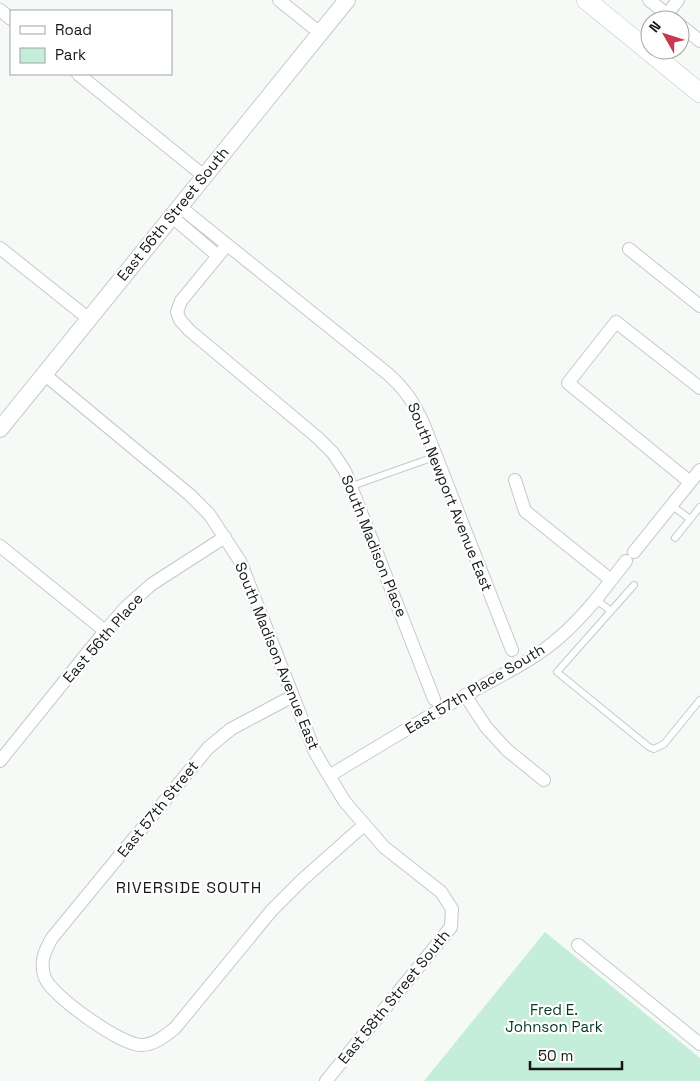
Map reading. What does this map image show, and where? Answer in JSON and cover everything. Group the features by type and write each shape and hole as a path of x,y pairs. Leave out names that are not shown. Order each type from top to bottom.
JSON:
{"main road":[{"path":"586,0 640,37"},
{"path":"666,60 700,93"}],"street":[{"path":"279,0 320,33"},
{"name":"East 56th Street South","path":"0,428 347,0"},
{"path":"649,0 660,10"},
{"path":"0,10 10,19"},
{"path":"79,75 204,176"},
{"path":"175,211 218,256 227,245"},
{"name":"South Newport Avenue East","path":"175,211 227,245 388,374 405,390 415,404 437,456 512,650"},
{"path":"0,248 89,319"},
{"path":"629,249 699,304"},
{"name":"South Madison Place","path":"218,256 181,301 177,312 180,320 189,330 318,438 345,471 434,699"},
{"path":"690,482 568,382 616,322 700,388"},
{"name":"South Madison Avenue East","path":"44,374 190,495 209,514 240,561 315,752 329,776 345,802 364,825 391,853 442,892 452,909"},
{"name":"East 57th Place South","path":"329,776 465,695 522,665 544,650 572,625 595,599 700,470"},
{"path":"515,480 525,511 611,580"},
{"name":"East 56th Place","path":"2,754 126,607 152,584 225,537"},
{"path":"0,546 105,631"},
{"path":"465,695 486,727 506,750 544,780"},
{"name":"East 57th Street","path":"293,696 231,729 208,748 52,938 44,952 42,966 45,978 52,990 64,1000 128,1042 141,1045 163,1038 175,1028 272,910 302,880 364,825"},
{"name":"East 58th Street South","path":"326,1081 451,927 452,909"},
{"path":"578,945 700,1044"}],"lane":[{"path":"352,486 437,456"},
{"path":"672,505 690,519"},
{"path":"675,538 700,507"},
{"path":"634,585 558,672 649,747 654,749 664,744 700,700"},
{"path":"595,599 611,612"}],"green space":[{"name":"Fred E. Johnson Park","path":"545,932 700,1058 700,1081 424,1081"}],"district":[{"name":"RIVERSIDE SOUTH","path":"189,887"}]}
